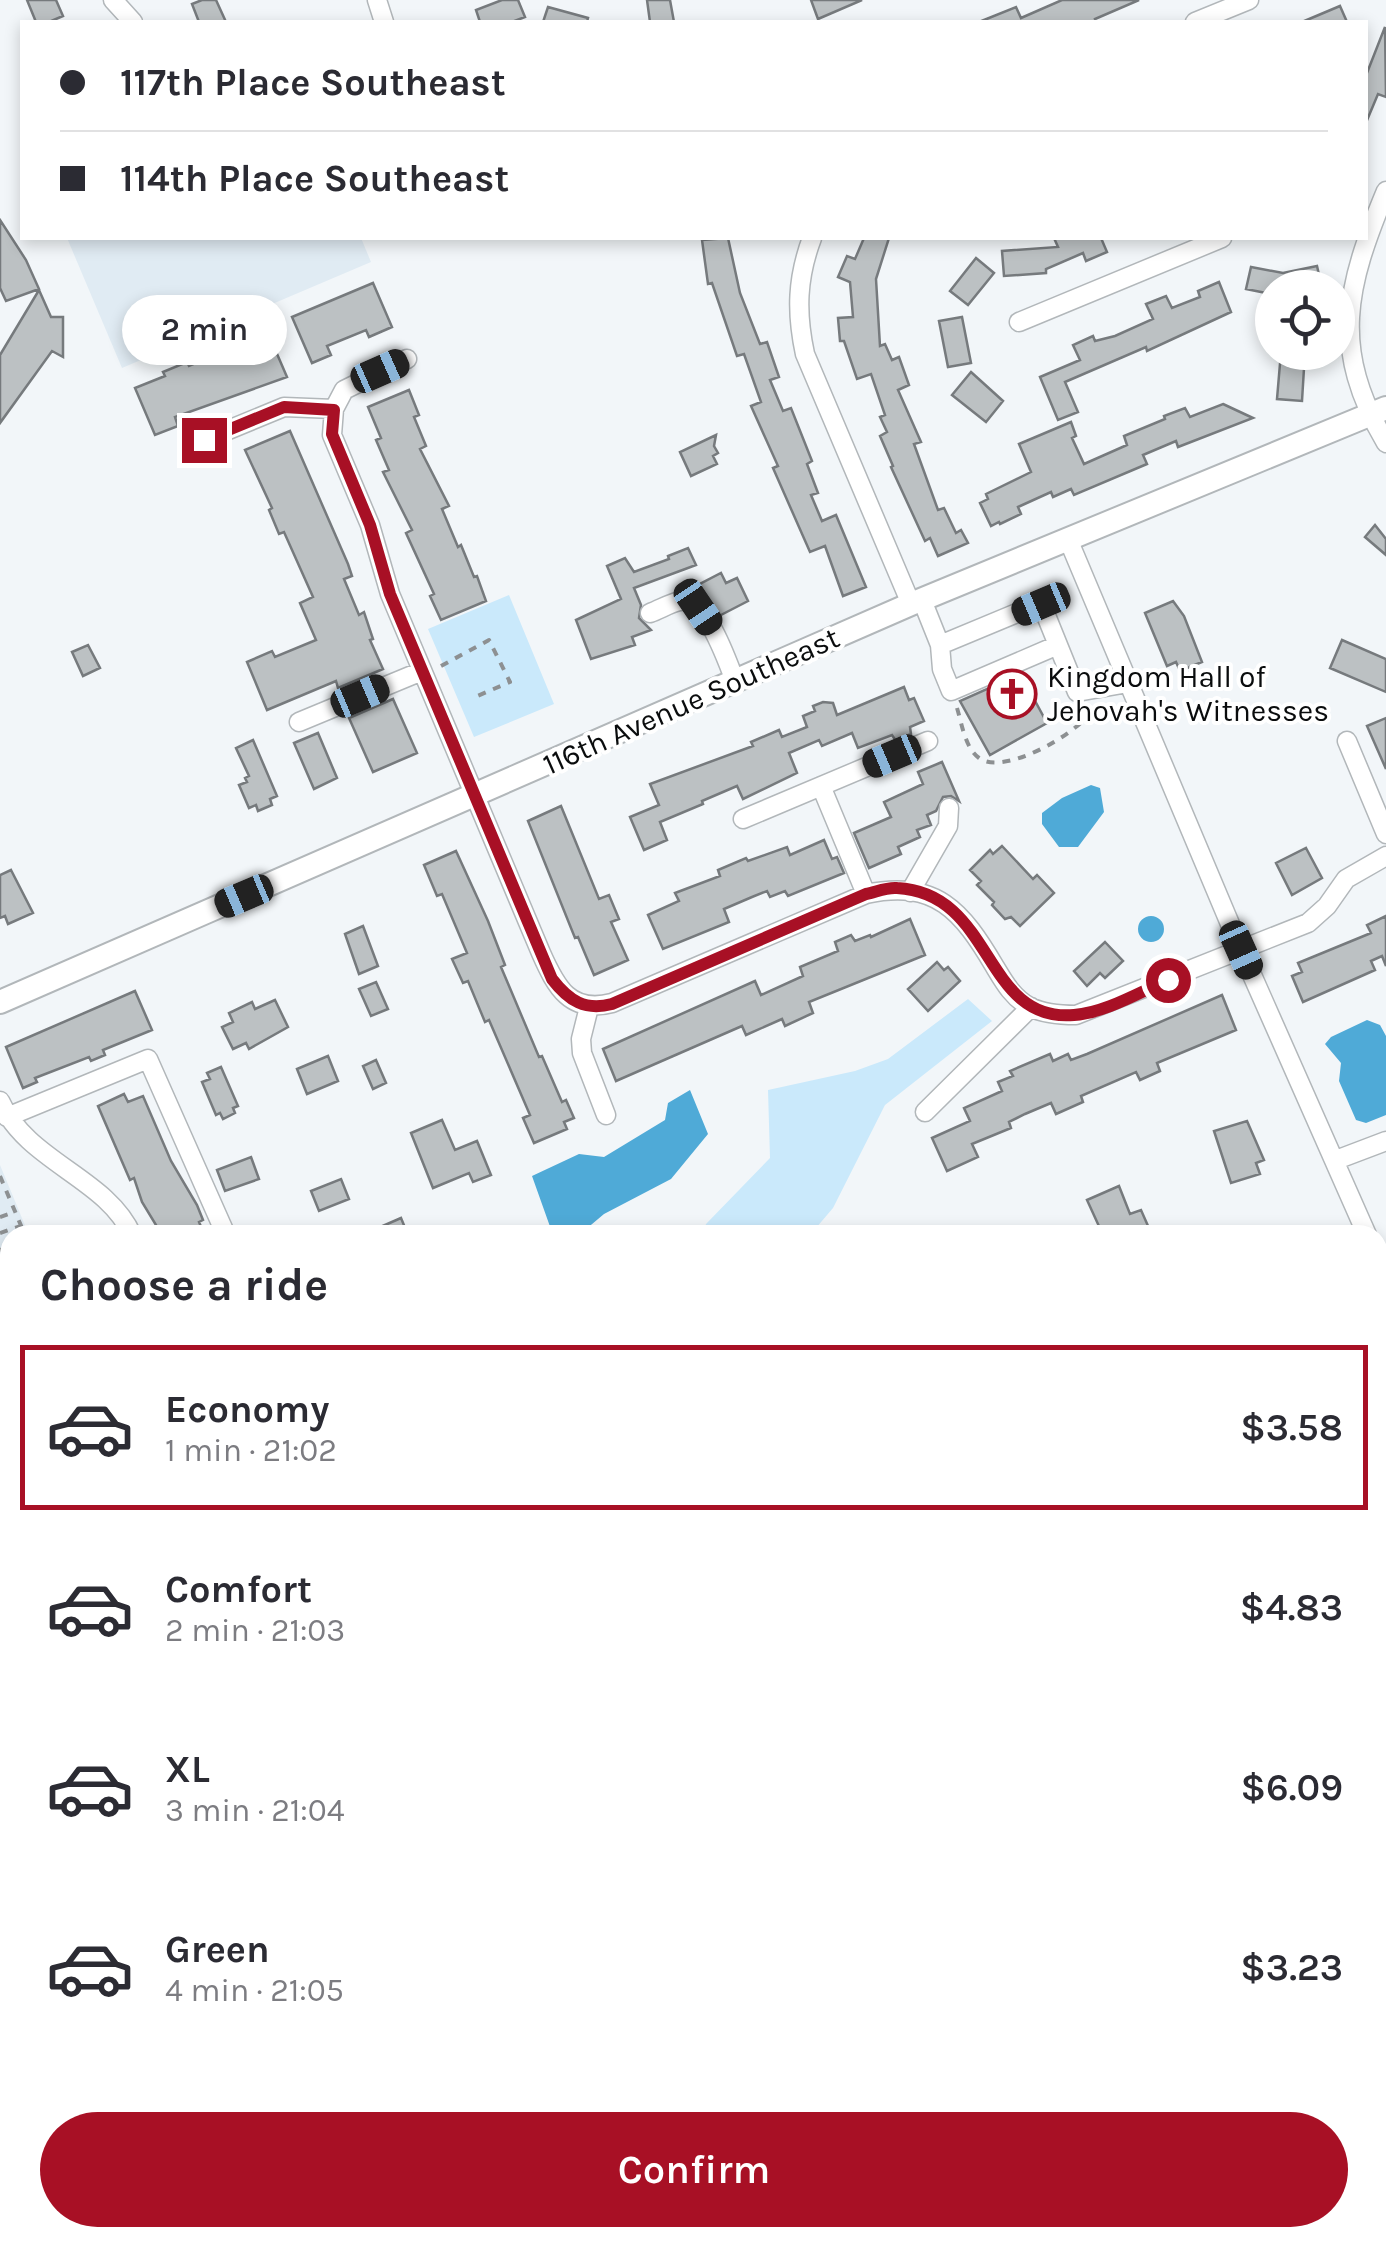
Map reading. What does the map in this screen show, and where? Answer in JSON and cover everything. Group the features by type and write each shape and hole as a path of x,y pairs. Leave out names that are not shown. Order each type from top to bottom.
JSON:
{"main road":[{"name":"116th Avenue Southeast","path":"0,1002 916,602 1378,411"}],"street":[{"path":"113,0 131,20"},
{"path":"1200,20 1249,0"},
{"path":"1368,232 1386,190"},
{"path":"811,240 797,294 805,354 916,602 940,645 942,669 951,691 1058,645"},
{"path":"1019,322 1217,240"},
{"path":"1365,240 1351,295 1348,342 1378,411 1386,443"},
{"path":"407,359 352,384 339,396 332,434 370,525 390,594 474,796 552,979 566,996 589,1007 612,1004 866,894 896,888 950,906 966,921 1006,984 1030,1008 1076,1016 1308,923 1327,906 1346,879 1386,856"},
{"path":"204,440 284,407 334,410"},
{"path":"1068,538 1241,950 1363,1225"},
{"path":"650,613 679,601 698,607 710,624 736,682"},
{"path":"940,645 1041,604 1078,692 1128,683"},
{"path":"298,722 423,673"},
{"path":"744,819 928,741"},
{"path":"1346,741 1386,834"},
{"path":"821,786 866,894"},
{"path":"910,892 948,826 949,808"},
{"path":"589,1007 582,1053 606,1115"},
{"path":"925,1112 1030,1008"},
{"path":"126,1225 116,1210 22,1136 4,1109 148,1059 222,1225"},
{"path":"1336,1160 1386,1141"}],"path":[{"path":"423,673 489,640 510,682 475,698"},
{"path":"951,691 968,743 982,761 993,764 1026,756 1076,726 1092,713 1100,688"},
{"path":"0,1176 21,1225"},
{"path":"0,1217 16,1212"}],"shaded area":[{"path":"68,240 362,240 371,262 122,368"},
{"path":"509,595 554,704 474,737 428,629"},
{"path":"968,999 992,1021 885,1105 833,1208 819,1225 706,1225 770,1158 768,1090 855,1071 888,1059"},
{"path":"0,1165 25,1225 0,1225"}],"water":[{"path":"1091,785 1100,788 1104,812 1078,847 1059,847 1042,824 1042,813 1062,798"},
{"path":"1151,916 1160,920 1164,929 1160,938 1151,942 1142,938 1138,929 1142,920"},
{"path":"1367,1020 1380,1025 1386,1036 1386,1115 1366,1123 1356,1120 1339,1081 1341,1063 1325,1044 1331,1037"},
{"path":"690,1090 708,1134 671,1179 604,1214 591,1225 549,1225 532,1176 579,1154 604,1157 665,1120 668,1103"}],"building":[{"path":"27,0 56,0 63,16 35,20"},
{"path":"216,0 225,20 198,20 192,4"},
{"path":"502,0 518,0 525,17 479,20 476,10"},
{"path":"647,0 670,0 674,20 650,20"},
{"path":"811,0 862,0 818,19"},
{"path":"1062,0 1139,0 1095,20 984,20 1016,7 1021,18"},
{"path":"1340,6 1346,20 1307,20"},
{"path":"548,7 588,18 588,20 544,20"},
{"path":"1385,27 1386,97 1378,94 1368,118 1368,70"},
{"path":"0,220 39,289 6,301 0,288"},
{"path":"702,240 728,240 740,293 760,344 767,342 779,377 770,380 783,411 791,408 812,461 807,464 818,493 811,495 822,521 836,515 866,587 843,596 825,546 810,552 751,406 761,402 744,354 737,356 712,283 708,284"},
{"path":"863,240 888,240 876,279 880,346 885,344 892,360 899,357 909,385 898,390 921,442 914,444 938,510 944,508 956,533 961,530 968,543 938,556 930,538 925,541 891,467 880,436 887,432 880,417 885,415 871,374 857,379 844,341 840,341 838,318 853,317 850,282 838,277 847,256 855,259"},
{"path":"1055,240 1102,240 1107,252 1086,261 1083,253 1046,269 1046,273 1004,276 1002,251 1058,247"},
{"path":"976,258 994,273 968,305 950,291"},
{"path":"1251,267 1267,270 1255,270 1255,291 1246,289"},
{"path":"1219,282 1231,312 1147,351 1146,347 1065,382 1078,412 1058,420 1040,377 1080,360 1073,345 1093,336 1095,341 1115,336 1153,319 1146,304 1166,296 1172,308 1200,297 1198,291"},
{"path":"373,283 392,327 369,337 366,330 327,346 331,355 312,363 292,317"},
{"path":"39,290 51,317 63,317 63,357 52,351 0,423 0,355"},
{"path":"962,317 971,363 948,367 939,321"},
{"path":"268,333 287,377 175,417 178,426 155,435 135,388 187,362 189,366"},
{"path":"1279,370 1304,370 1302,401 1277,399"},
{"path":"971,372 1003,401 986,422 952,395"},
{"path":"409,390 419,415 414,417 426,446 420,449 449,506 442,509 458,547 461,545 486,601 441,620 430,596 434,594 406,533 412,530 383,472 389,470 368,407"},
{"path":"1223,404 1253,418 1178,447 1176,441 1143,455 1147,464 1074,495 1071,489 1053,497 1051,492 1018,507 1021,514 1000,524 991,526 980,503 988,499 986,494 1031,472 1019,444 1071,422 1076,436 1072,438 1084,464 1127,445 1124,436 1165,419 1164,416 1185,408 1190,417"},
{"path":"290,431 348,564 352,576 344,579 359,615 364,612 373,639 370,640 383,669 338,688 336,681 267,710 247,662 272,651 275,657 316,640 300,603 313,597 284,532 279,534 269,510 272,508 245,450"},
{"path":"716,435 714,446 718,453 713,456 717,464 691,476 680,452"},
{"path":"1375,525 1386,539 1386,555 1365,537"},
{"path":"688,548 696,565 634,588 641,605 639,618 651,630 632,637 635,645 591,659 576,620 621,599 607,566 625,558 634,572"},
{"path":"721,573 726,583 737,578 748,601 719,616 696,586"},
{"path":"1173,601 1184,616 1202,662 1180,671 1176,662 1167,666 1145,613"},
{"path":"1342,640 1386,659 1386,692 1330,668"},
{"path":"88,645 100,668 83,676 72,652"},
{"path":"1027,686 1047,723 990,755 960,701 989,688 997,703"},
{"path":"904,687 909,700 914,698 924,721 910,727 911,734 896,741 892,735 858,748 852,733 822,746 819,740 789,753 797,773 743,799 737,786 660,822 667,840 644,850 630,817 659,805 650,784 753,746 751,742 779,730 782,737 807,727 803,716 823,702 833,703 837,715"},
{"path":"393,699 417,753 373,772 349,718"},
{"path":"1386,718 1386,769 1367,726"},
{"path":"318,733 337,778 314,789 294,743"},
{"path":"253,740 277,796 270,799 272,805 258,811 256,805 249,808 239,785 247,782 245,778 249,776 236,748"},
{"path":"942,762 959,801 943,797 936,811 927,815 931,825 917,830 920,837 898,847 901,854 869,868 854,833 891,817 884,802 923,784 918,772"},
{"path":"561,806 599,899 609,895 619,919 611,922 628,960 594,975 528,821"},
{"path":"824,840 832,859 837,857 844,873 788,896 785,891 770,897 767,891 752,897 724,909 729,922 663,949 648,915 679,901 675,893 720,876 718,870 746,858 748,861 787,847 790,855"},
{"path":"1002,846 1033,879 1037,875 1054,893 1020,926 1011,917 1005,919 992,905 994,902 977,885 981,881 970,870 990,850 993,854"},
{"path":"1306,848 1322,878 1292,895 1276,863"},
{"path":"456,851 488,921 505,965 501,967 539,1057 542,1056 562,1102 566,1100 574,1118 564,1122 567,1129 534,1143 523,1118 530,1115 489,1020 485,1022 468,981 463,983 452,959 467,953 442,894 437,896 424,865"},
{"path":"11,870 33,913 8,924 5,916 0,918 0,875"},
{"path":"1386,916 1386,966 1382,956 1371,961 1375,970 1303,1002 1292,976 1302,972 1298,963 1371,933 1367,925"},
{"path":"910,919 925,955 809,1002 813,1013 785,1026 782,1019 746,1035 742,1026 616,1081 603,1049 755,981 761,995 803,976 800,967 838,951 835,942 851,935 855,941 871,937"},
{"path":"363,926 378,966 359,974 345,934"},
{"path":"1105,942 1123,961 1105,978 1100,973 1087,986 1074,971"},
{"path":"937,962 944,970 948,967 960,981 928,1011 908,989"},
{"path":"376,982 388,1009 371,1016 359,989"},
{"path":"135,991 152,1030 103,1050 105,1055 91,1061 89,1057 35,1078 37,1082 23,1088 6,1047"},
{"path":"1222,995 1236,1030 1157,1063 1160,1071 1140,1080 1136,1072 1081,1096 1083,1102 1056,1114 1051,1103 1025,1114 1009,1122 1011,1128 972,1144 978,1157 947,1171 932,1138 970,1121 964,1108 1002,1091 998,1082 1013,1076 1010,1071 1050,1054 1053,1061 1068,1054 1071,1060"},
{"path":"275,1000 288,1027 249,1049 246,1043 233,1049 222,1027 233,1022 229,1013 252,1002 255,1009"},
{"path":"328,1056 338,1081 307,1094 297,1069"},
{"path":"376,1060 386,1083 373,1089 363,1066"},
{"path":"221,1067 238,1106 233,1108 235,1113 223,1119 220,1113 216,1115 202,1082 210,1079 207,1073"},
{"path":"124,1094 128,1102 143,1096 171,1161 197,1205 203,1220 200,1225 156,1225 134,1178 130,1180 98,1106"},
{"path":"442,1120 455,1150 477,1141 491,1175 473,1182 469,1173 433,1188 411,1133"},
{"path":"1247,1121 1264,1160 1256,1163 1260,1174 1231,1183 1214,1131"},
{"path":"251,1157 259,1179 225,1191 217,1170"},
{"path":"341,1179 349,1199 319,1211 311,1191"},
{"path":"1119,1186 1130,1214 1141,1210 1148,1225 1098,1225 1087,1200"},
{"path":"401,1218 404,1225 385,1225"}],"place":[{"name":"Kingdom Hall of Jehovah's Witnesses","path":"1012,694"}],"route":[{"path":"204,440 284,407 334,410 332,434 436,706 552,979 566,996 580,1004 612,1004 866,894 896,888 950,906 977,936 1016,998 1030,1008 1076,1016 1168,980"}]}
